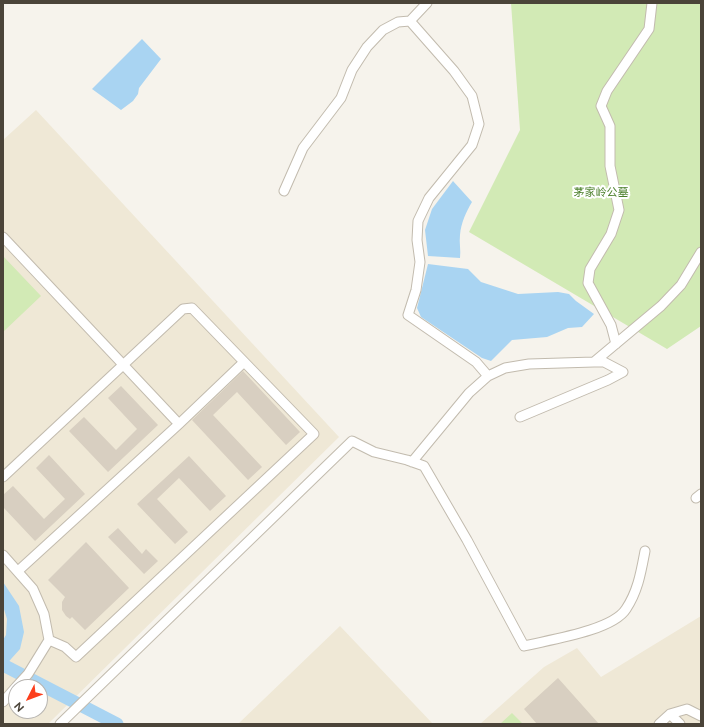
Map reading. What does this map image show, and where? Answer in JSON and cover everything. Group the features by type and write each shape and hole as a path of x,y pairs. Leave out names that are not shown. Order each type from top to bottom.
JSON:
{"street":[{"path":"284,191 303,148 341,98 352,70 367,47 383,30 398,22 410,21 427,3"},
{"path":"616,344 611,325 588,283 590,269 611,234 618,210 610,166 610,126 601,106 607,91 649,29 652,3"},
{"path":"410,21 454,71 472,96 479,124 472,145 429,198 418,221 417,240 420,262 416,290 408,315 476,362 488,376"},
{"path":"3,237 179,424"},
{"path":"594,362 661,306 681,285 701,252"},
{"path":"3,477 182,309 192,308 314,434 76,657 65,647 49,640"},
{"path":"18,571 179,424 244,362"},
{"path":"412,462 469,393 488,376 505,368 529,364 604,362 623,372 608,380 520,417"},
{"path":"60,724 352,442 374,452 424,466 524,646 594,629 612,621 625,611 637,588 645,551"},
{"path":"3,555 33,589 44,614 49,640 24,679"},
{"path":"659,724 670,714 687,709 701,716"},
{"path":"670,714 680,724"}],"shaded area":[{"path":"36,110 339,437 48,724 3,724 3,140"},
{"path":"701,616 701,724 480,724 544,667 577,648 601,677"},
{"path":"340,626 433,724 238,724"}],"green space":[{"name":"茅家岭公墓","path":"511,3 701,3 701,326 667,349 469,232 520,130"},
{"path":"3,256 41,296 3,332"},
{"path":"512,713 523,724 500,724"}],"water":[{"path":"142,39 161,59 139,88 138,94 133,101 121,110 92,89"},
{"path":"453,181 472,202 461,226 460,258 428,256 425,230 432,209"},
{"path":"428,264 468,269 481,282 518,294 558,292 569,294 594,314 582,327 568,328 547,337 512,340 491,361 482,358 421,317 417,308"},
{"path":"3,582 19,606 24,632 20,649 3,668 3,640 6,635 7,619 3,606"}],"building":[{"path":"243,371 300,432 286,445 237,392 213,415 262,467 248,480 192,420"},
{"path":"121,386 158,425 108,472 69,431 84,417 116,450 137,429 108,398"},
{"path":"49,455 85,494 35,541 3,507 3,495 13,486 44,519 65,499 36,468"},
{"path":"189,456 226,496 210,511 179,478 157,499 188,532 175,544 137,504"},
{"path":"118,528 142,554 146,549 158,561 144,574 108,537"},
{"path":"86,542 129,588 85,630 72,617 70,619 66,616 62,610 62,602 65,597 48,580"},
{"path":"558,678 599,724 537,724 524,709"}],"waterway":[{"path":"5,666 117,724"}]}
